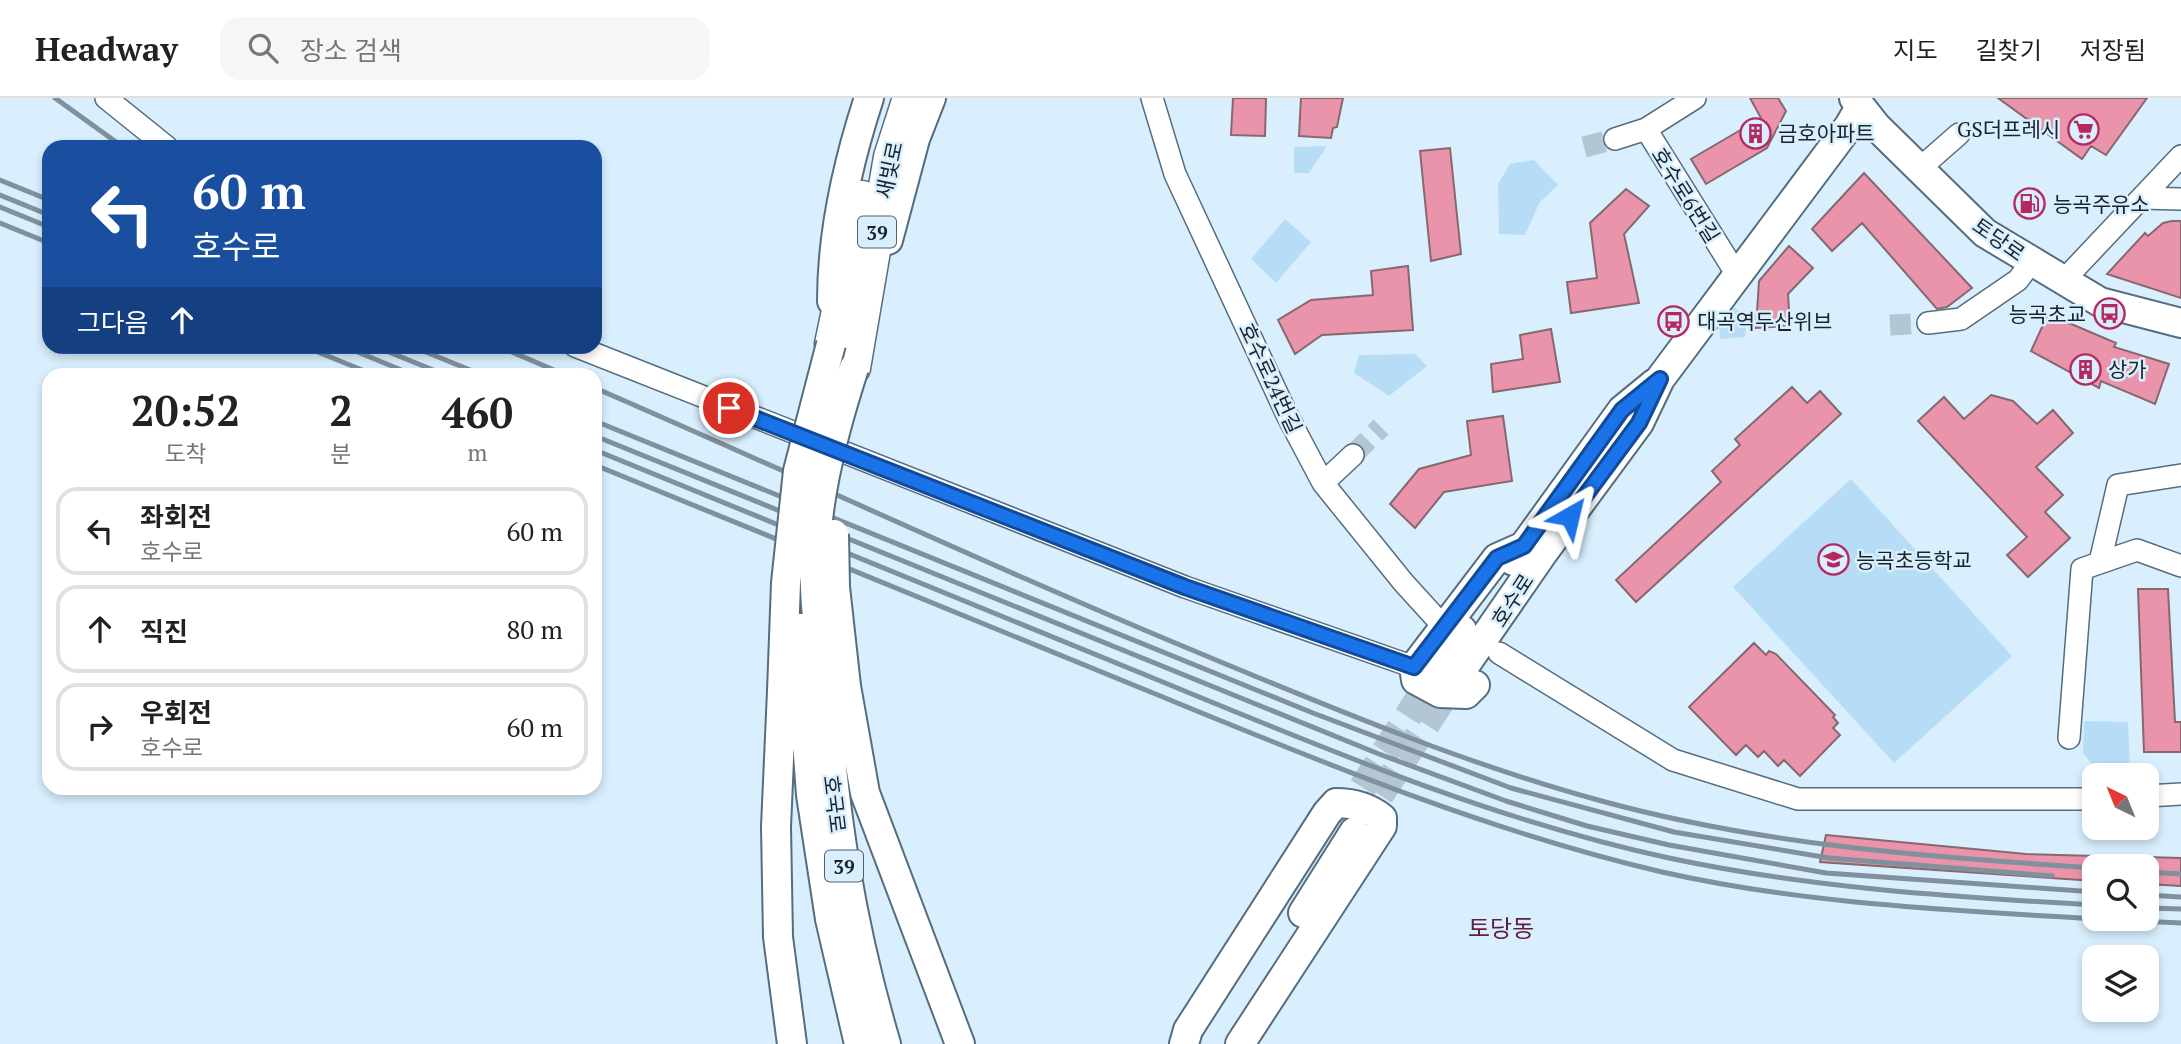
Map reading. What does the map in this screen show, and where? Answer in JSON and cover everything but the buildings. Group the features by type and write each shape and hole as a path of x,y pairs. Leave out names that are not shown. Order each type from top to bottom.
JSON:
{"highway":[{"name":"새빛로","path":"831,344 876,133 888,98"},
{"name":"새빛로","path":"854,368 890,156 909,98"}],"main road":[{"path":"831,344 832,262 858,130 869,98"},
{"path":"854,368 915,139 931,98"},
{"name":"토당로","path":"1860,101 1919,169 1985,233 2099,302 2181,323"},
{"name":"호수로","path":"1436,672 1533,549 1639,423 1660,379 1850,126 1860,101"},
{"name":"39","path":"814,687 800,588 810,481 831,344"},
{"name":"39","path":"814,687 818,511 834,431 854,368"},
{"path":"1533,549 1536,590 1499,653 1466,694 1431,690 1416,680 1436,672 1443,626 1497,558 1533,549"},
{"path":"792,1044 778,937 776,827 814,687"},
{"path":"814,687 865,793 960,1044"},
{"name":"호국로","path":"814,687 811,795 830,919 859,1044"},
{"name":"호국로","path":"814,687 850,907 886,1044"},
{"path":"1184,1044 1188,1030 1326,813 1336,803 1362,806 1374,811 1382,818 1382,826 1240,1044"},
{"path":"1199,1044 1347,827 1223,1044"}],"street":[{"path":"106,98 158,140"},
{"name":"호수로24번길","path":"1152,98 1175,174 1282,405 1323,483 1395,573 1443,626"},
{"name":"호수로6번길","path":"1695,98 1646,129 1737,275"},
{"path":"1615,139 1646,129"},
{"path":"1919,169 1959,134"},
{"path":"2063,281 2181,156"},
{"path":"2142,198 2181,199"},
{"path":"1928,323 1961,319 2018,280 2032,261"},
{"path":"595,354 1185,587 1436,672"},
{"path":"1323,483 1353,455"},
{"path":"2100,562 2118,485 2181,475"},
{"path":"2069,738 2082,569 2137,550 2181,566"},
{"path":"1499,653 1673,760 1798,799 2082,800"},
{"path":"2160,795 2181,794"}],"shaded area":[{"path":"1327,146 1309,173 1294,173 1294,147"},
{"path":"1534,160 1558,185 1540,202 1525,235 1499,234 1498,184 1510,164"},
{"path":"1285,219 1311,242 1276,283 1251,259"},
{"path":"1733,307 1747,316 1745,337 1720,339 1719,322"},
{"path":"1415,354 1427,366 1389,396 1354,373 1359,355"},
{"path":"1851,479 2012,656 1894,763 1733,587"},
{"path":"2084,721 2128,722 2130,763 2091,763 2083,753"}],"tunnel":[{"path":"1584,147 1615,139"},
{"path":"1890,325 1928,323"},
{"path":"1353,455 1381,427"},
{"path":"1340,823 1438,669"},
{"path":"1380,795 1455,680"}],"railway":[{"path":"55,98 113,140"},
{"path":"0,180 42,197"},
{"path":"0,195 42,212"},
{"path":"0,207 42,224"},
{"path":"0,223 42,240"},
{"path":"323,354 357,368"},
{"path":"362,354 396,368"},
{"path":"394,354 428,368"},
{"path":"431,354 465,368"},
{"path":"517,354 549,368"},
{"path":"602,391 1060,594 1216,660 1405,736 1549,786 1659,815 1782,838 1907,854 2082,867"},
{"path":"602,424 1313,713 1511,788 1674,832 1829,858 2052,876"},
{"path":"602,439 1379,754 1506,801 1587,826 1669,845 1826,873 2082,891"},
{"path":"602,453 1280,730 1408,780 1537,824 1669,858 1775,877 1935,895 2082,904"},
{"path":"602,468 1278,744 1404,793 1532,836 1662,872 1769,892 1877,904 2082,918"},
{"path":"2159,873 2181,874"},
{"path":"2159,896 2181,897"},
{"path":"2159,908 2181,909"},
{"path":"2159,922 2181,923"}],"place":[{"name":"GS더프레시","path":"2083,129"},
{"name":"금호아파트","path":"1755,133"},
{"name":"능곡주유소","path":"2030,204"},
{"name":"능곡초교","path":"2109,314"},
{"name":"대곡역두산위브","path":"1674,321"},
{"name":"상가","path":"2085,369"},
{"name":"능곡초등학교","path":"1833,560"}],"district":[{"name":"토당동","path":"1501,928"}],"route":[{"path":"729,408 1185,587 1414,667 1497,558 1524,546 1622,410 1660,379 1639,423 1570,516"}]}
